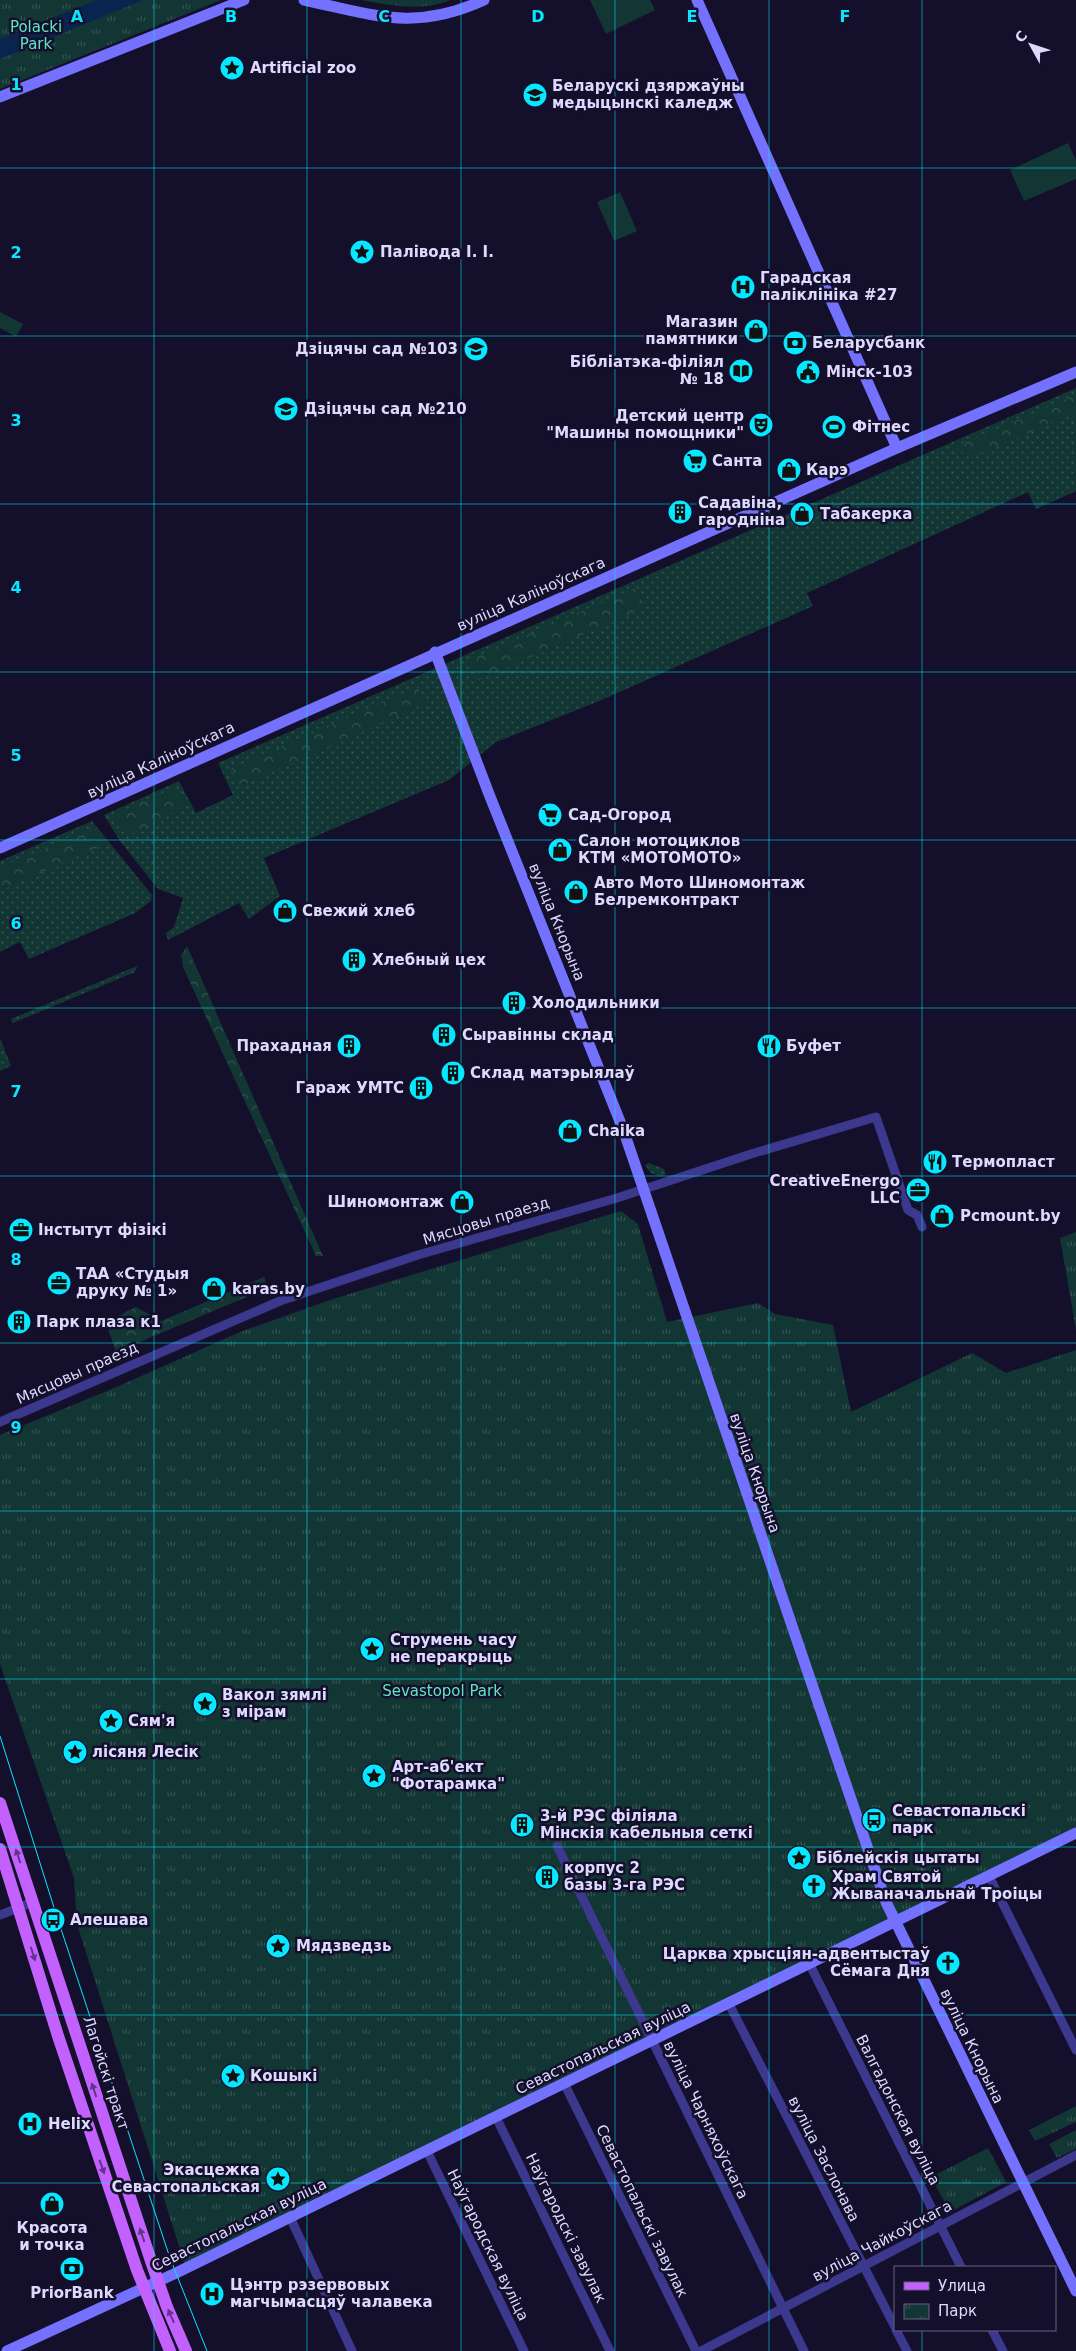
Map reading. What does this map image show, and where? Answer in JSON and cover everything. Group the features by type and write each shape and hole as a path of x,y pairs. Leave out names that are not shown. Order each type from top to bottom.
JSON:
{"main road":[{"path":"0,97 244,0"},
{"path":"304,0 402,20 450,14 484,0"},
{"path":"697,0 897,448"},
{"name":"вуліца Каліноўскага","path":"0,848 93,808 435,652 897,448 1076,372"},
{"name":"вуліца Кнорына","path":"435,652 489,794 623,1129 886,1902 1076,2291"},
{"name":"Лагойскі тракт","path":"0,1803 158,2281 186,2351"},
{"name":"Севастопальская вуліца","path":"7,2351 158,2281 427,2151 896,1923 1076,1833"},
{"path":"0,1849 143,2288 170,2351"}],"street":[{"name":"Мясцовы праезд","path":"0,1422 280,1301 418,1255 644,1189 876,1117 908,1210 917,1215 922,1227"},
{"name":"вуліца Чарняхоўскага","path":"557,1846 804,2351"},
{"path":"989,1876 1076,2050"},
{"path":"0,1915 33,1902"},
{"name":"Валгадонская вуліца","path":"810,1965 960,2266"},
{"name":"вуліца Заслонава","path":"729,2004 894,2324"},
{"name":"Севастопальскі завулак","path":"564,2083 696,2351"},
{"name":"Наўгародскі завулак","path":"496,2117 610,2351"},
{"name":"Наўгародская вуліца","path":"427,2151 524,2351"},
{"name":"вуліца Чайкоўскага","path":"701,2351 1076,2155"},
{"path":"290,2217 352,2351"},
{"name":"вуліца Заслонава","path":"897,2331 907,2351"},
{"path":"993,2331 1003,2351"}],"green space":[{"name":"Polacki Park","path":"0,0 221,0 0,89"},
{"path":"361,0 450,0 440,4 417,7"},
{"path":"590,0 650,0 655,10 606,34"},
{"path":"1068,143 1076,160 1076,179 1024,201 1010,170"},
{"path":"620,192 637,231 614,241 597,202"},
{"path":"0,312 23,324 16,337 0,328"},
{"path":"1076,388 1076,491 1036,509 1028,492 807,593 813,606 597,702 496,742 449,780 264,858 280,896 249,919 239,903 168,940 166,933 174,927 183,898 158,889 120,841 104,815 179,781 196,813 233,795 218,763"},
{"path":"1076,395 1076,413 970,458 955,447"},
{"path":"636,588 645,608 478,680 470,660"},
{"path":"417,687 424,704 239,787 231,769"},
{"path":"172,789 188,805 131,834 113,815"},
{"path":"92,821 152,895 151,901 135,913 29,959 20,942 0,952 0,861"},
{"path":"92,827 105,844 0,891 0,868"},
{"path":"187,946 323,1256 316,1256 183,967 181,955"},
{"path":"137,966 135,972 13,1023 11,1019"},
{"path":"0,1038 11,1066 0,1071"},
{"path":"649,1163 664,1169 666,1175 659,1176 651,1173 645,1165"},
{"name":"Sevastopol Park","path":"621,1211 638,1224 667,1322 758,1303 775,1314 833,1325 851,1412 972,1353 1006,1373 1076,1350 1076,1827 652,2041 185,2265 77,1924 74,1878 0,1664 0,1435 119,1386 240,1332 333,1299"},
{"path":"1076,1232 1076,1330 1060,1238"},
{"path":"264,1277 268,1288 116,1352 106,1322 136,1307 161,1321"},
{"path":"1076,2106 1076,2122 1035,2141 1029,2130"},
{"path":"1076,2130 1076,2149 1057,2158 1049,2144"},
{"path":"988,2148 1006,2182 950,2212 931,2177"}],"water":[{"path":"97,0 143,0 0,59 0,39"}],"tram line":[{"path":"0,1736 57,1917 170,2258 207,2351"}],"place":[{"name":"Artificial zoo","path":"232,68"},
{"name":"Беларускі дзяржаўны медыцынскі каледж","path":"535,95"},
{"name":"Палівода І. І.","path":"362,252"},
{"name":"Гарадская паліклініка #27","path":"743,287"},
{"name":"Магазин памятники","path":"756,331"},
{"name":"Беларусбанк","path":"795,343"},
{"name":"Дзіцячы сад №103","path":"476,349"},
{"name":"Бібліатэка-філіял № 18","path":"741,371"},
{"name":"Мінск-103","path":"808,372"},
{"name":"Дзіцячы сад №210","path":"286,409"},
{"name":"Детский центр \"Машины помощники\"","path":"761,425"},
{"name":"Фітнес","path":"834,427"},
{"name":"Санта","path":"695,461"},
{"name":"Карэ","path":"789,470"},
{"name":"Садавіна, гародніна","path":"680,512"},
{"name":"Табакерка","path":"802,514"},
{"name":"Сад-Огород","path":"550,815"},
{"name":"Салон мотоциклов КТМ «МОТОМОТО»","path":"560,850"},
{"name":"Авто Мото Шиномонтаж Белремконтракт","path":"576,892"},
{"name":"Свежий хлеб","path":"285,911"},
{"name":"Хлебный цех","path":"354,960"},
{"name":"Холодильники","path":"514,1003"},
{"name":"Сыравінны склад","path":"444,1035"},
{"name":"Прахадная","path":"349,1046"},
{"name":"Буфет","path":"769,1046"},
{"name":"Склад матэрыялаў","path":"453,1073"},
{"name":"Гараж УМТС","path":"421,1088"},
{"name":"Chaika","path":"570,1131"},
{"name":"Термопласт","path":"935,1162"},
{"name":"CreativeEnergo LLC","path":"918,1190"},
{"name":"Шиномонтаж","path":"462,1202"},
{"name":"Pcmount.by","path":"942,1216"},
{"name":"Інстытут фізікі","path":"21,1230"},
{"name":"ТАА «Студыя друку № 1»","path":"59,1283"},
{"name":"karas.by","path":"214,1289"},
{"name":"Парк плаза к1","path":"19,1322"},
{"name":"Струмень часу не перакрыць","path":"372,1649"},
{"name":"Вакол зямлі з мірам","path":"205,1704"},
{"name":"Сям'я","path":"111,1721"},
{"name":"лісяня Лесік","path":"75,1752"},
{"name":"Арт-аб'ект \"Фотарамка\"","path":"374,1776"},
{"name":"Севастопальскі парк","path":"874,1820"},
{"name":"3-й РЭС філіяла Мінскія кабельныя сеткі","path":"522,1825"},
{"name":"Біблейскія цытаты","path":"799,1858"},
{"name":"корпус 2 базы 3-га РЭС","path":"547,1877"},
{"name":"Храм Святой Жываначальнай Троіцы","path":"814,1886"},
{"name":"Алешава","path":"53,1920"},
{"name":"Мядзведзь","path":"278,1946"},
{"name":"Царква хрысціян-адвентыстаў Сёмага Дня","path":"948,1963"},
{"name":"Кошыкі","path":"233,2076"},
{"name":"Helix","path":"30,2124"},
{"name":"Экасцежка Севастопальская","path":"278,2179"},
{"name":"Красота и точка","path":"52,2204"},
{"name":"PriorBank","path":"72,2269"},
{"name":"Цэнтр рэзервовых магчымасцяў чалавека","path":"212,2294"}]}
